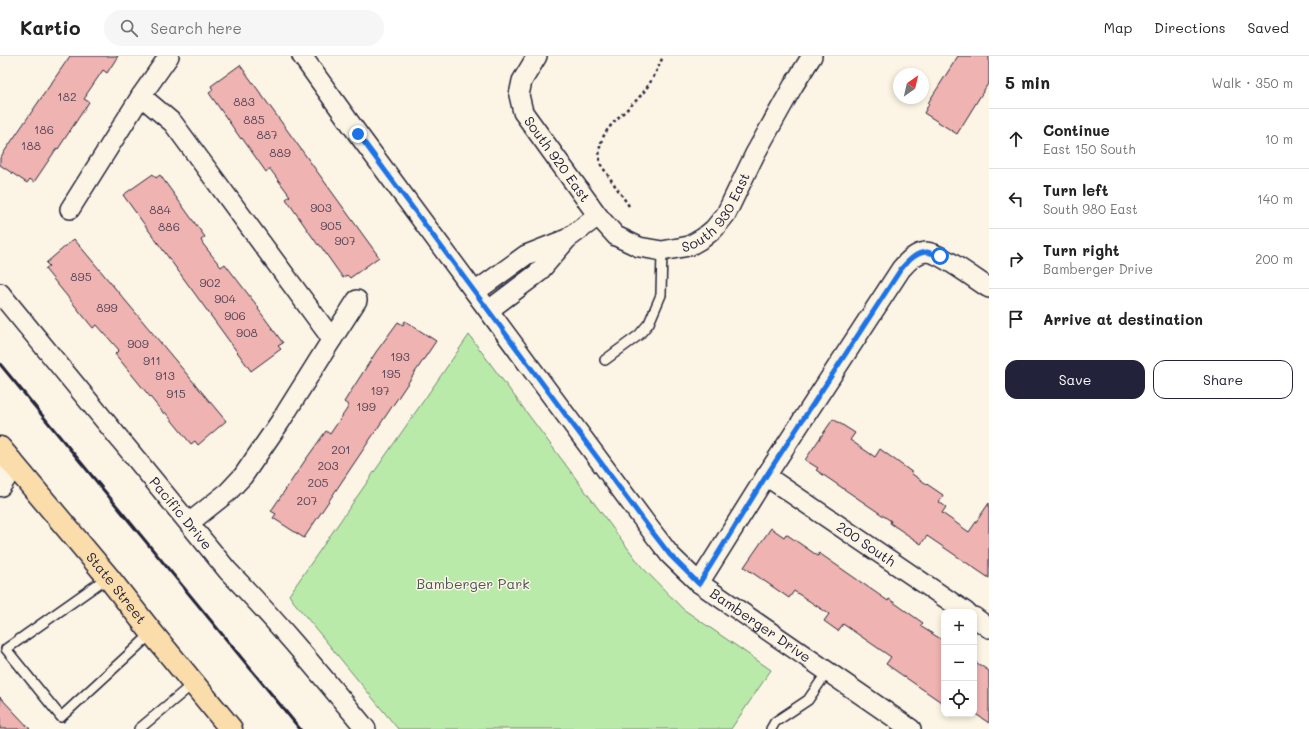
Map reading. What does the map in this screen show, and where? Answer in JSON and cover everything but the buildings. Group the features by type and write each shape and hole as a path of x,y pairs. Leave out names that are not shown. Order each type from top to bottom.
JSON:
{"main road":[{"name":"State Street","path":"0,448 108,577 231,729"}],"street":[{"path":"70,209 141,96 169,56"},
{"name":"Bamberger Drive","path":"302,56 670,555 699,584 911,729"},
{"name":"South 920 East","path":"537,56 522,81 519,95 523,112 598,216"},
{"name":"South 930 East","path":"598,216 616,236 639,247 662,251 689,246 703,238 714,229 726,214 755,154 792,86 812,56"},
{"path":"141,96 172,123 332,339"},
{"path":"489,310 538,273 567,239 598,216"},
{"path":"476,292 526,255 567,239"},
{"path":"699,584 766,476 901,269 908,261 919,254 928,252 940,256 989,288"},
{"name":"Pacific Drive","path":"0,294 228,571 293,641 366,729"},
{"path":"189,523 228,492 243,476 280,422 357,300"},
{"path":"0,485 14,465"},
{"name":"200 South","path":"766,476 962,609"},
{"path":"977,619 989,628"}],"lane":[{"path":"605,360 639,335 648,323 662,295 662,251"},
{"path":"108,577 3,645 61,717 152,633"},
{"path":"770,729 775,722 808,700 827,672"},
{"path":"144,727 194,683"}],"path":[{"path":"629,206 601,165 599,158 600,143 608,129 632,105 647,87 663,56"}],"green space":[{"name":"Bamberger Park","path":"469,335 641,566 683,609 771,670 731,729 398,729 289,595"}],"railway":[{"path":"0,364 300,729"}],"route":[{"path":"358,134 650,529 670,555 699,584 766,476 901,269 908,261 919,254 928,252 940,256"}]}
